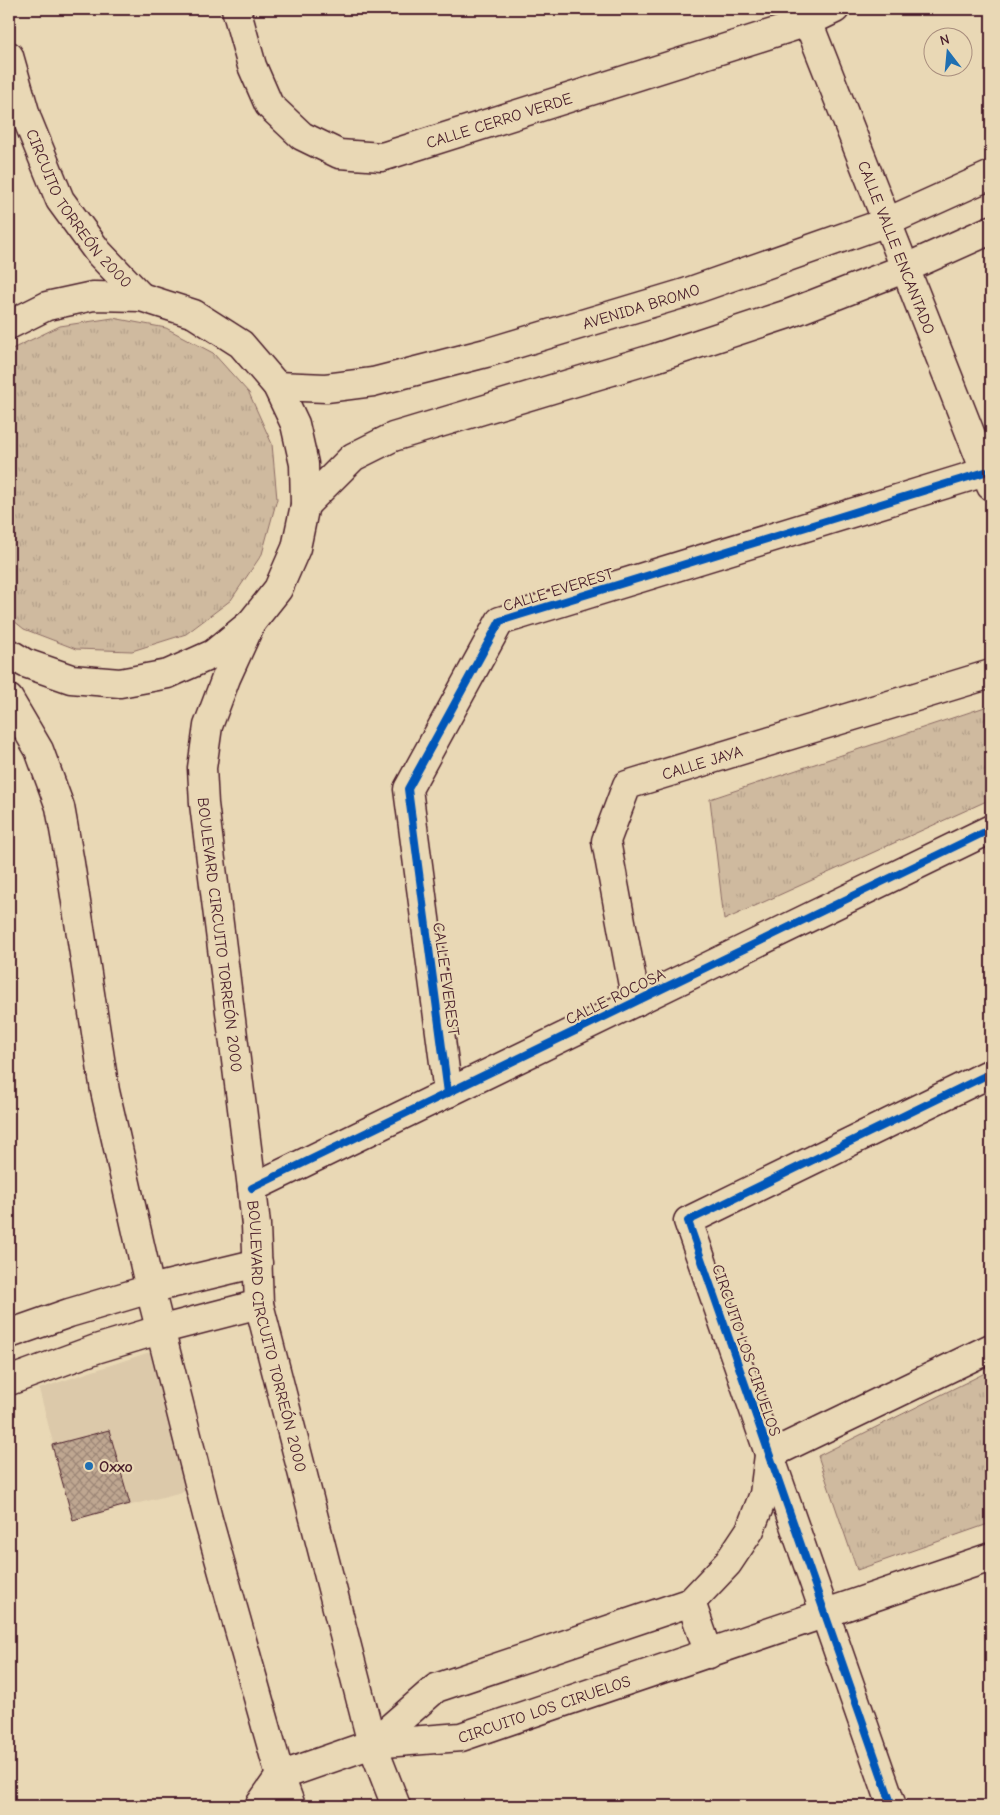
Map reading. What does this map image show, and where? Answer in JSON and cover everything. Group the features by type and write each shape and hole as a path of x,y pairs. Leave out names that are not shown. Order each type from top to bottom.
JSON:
{"street":[{"name":"CALLE CERRO VERDE","path":"236,9 252,66 269,105 302,136 340,154 382,158 805,15 835,9"},
{"name":"CALLE VALLE ENCANTADO","path":"805,15 988,479"},
{"name":"CIRCUITO TORREÓN 2000","path":"9,56 27,119 60,200 98,252 141,297"},
{"name":"AVENIDA BROMO","path":"276,386 326,388 373,382 486,353 685,294 888,222 991,175"},
{"path":"305,505 353,457 393,437 655,358 788,314 906,268 991,230"},
{"path":"9,325 47,306 93,296 141,297 194,314 241,344 276,386 295,424 304,464 305,505 296,548 278,588 251,624 213,654 168,674 120,683 71,679 24,663 9,652"},
{"name":"CALLE EVEREST","path":"448,1093 408,789 500,621 988,479"},
{"name":"BOULEVARD CIRCUITO TORREÓN 2000","path":"251,624 226,678 208,726 202,768 204,804 252,1188 259,1304 372,1744 396,1806"},
{"name":"CALLE JAYA","path":"636,1002 606,841 627,785 991,674"},
{"path":"9,699 39,750 60,807 105,1091 159,1330 208,1519 280,1776 291,1806"},
{"name":"CALLE ROCOSA","path":"252,1188 991,829"},
{"name":"CIRCUITO LOS CIRUELOS","path":"892,1806 688,1221 991,1073"},
{"path":"9,1334 69,1313 150,1290 258,1263"},
{"path":"9,1381 96,1349 159,1330 259,1304"},
{"name":"CIRCUITO LOS CIRUELOS","path":"770,1455 991,1348"},
{"name":"CIRCUITO LOS CIRUELOS","path":"372,1744 436,1688 691,1602 728,1563 750,1530 764,1494 770,1455"},
{"name":"CIRCUITO LOS CIRUELOS","path":"280,1776 372,1744 461,1737 991,1557"},
{"path":"691,1602 709,1654"},
{"path":"259,1806 280,1776"}],"shaded area":[{"path":"150,1352 186,1491 73,1520 39,1389"}],"green space":[{"path":"113,318 166,328 213,353 249,393 272,444 277,499 262,554 231,600 186,634 132,651 76,649 24,629 9,617 9,353 12,349 60,326"},
{"path":"991,705 991,799 724,920 710,799"},
{"path":"991,1370 991,1523 857,1570 818,1456"}],"building":[{"path":"109,1430 130,1504 73,1520 52,1445"}],"cycle path":[{"path":"448,1093 408,789 500,621 985,472"},
{"path":"252,1188 991,829"},
{"path":"892,1806 688,1221 991,1073"}],"place":[{"name":"Oxxo","path":"89,1466"}]}
